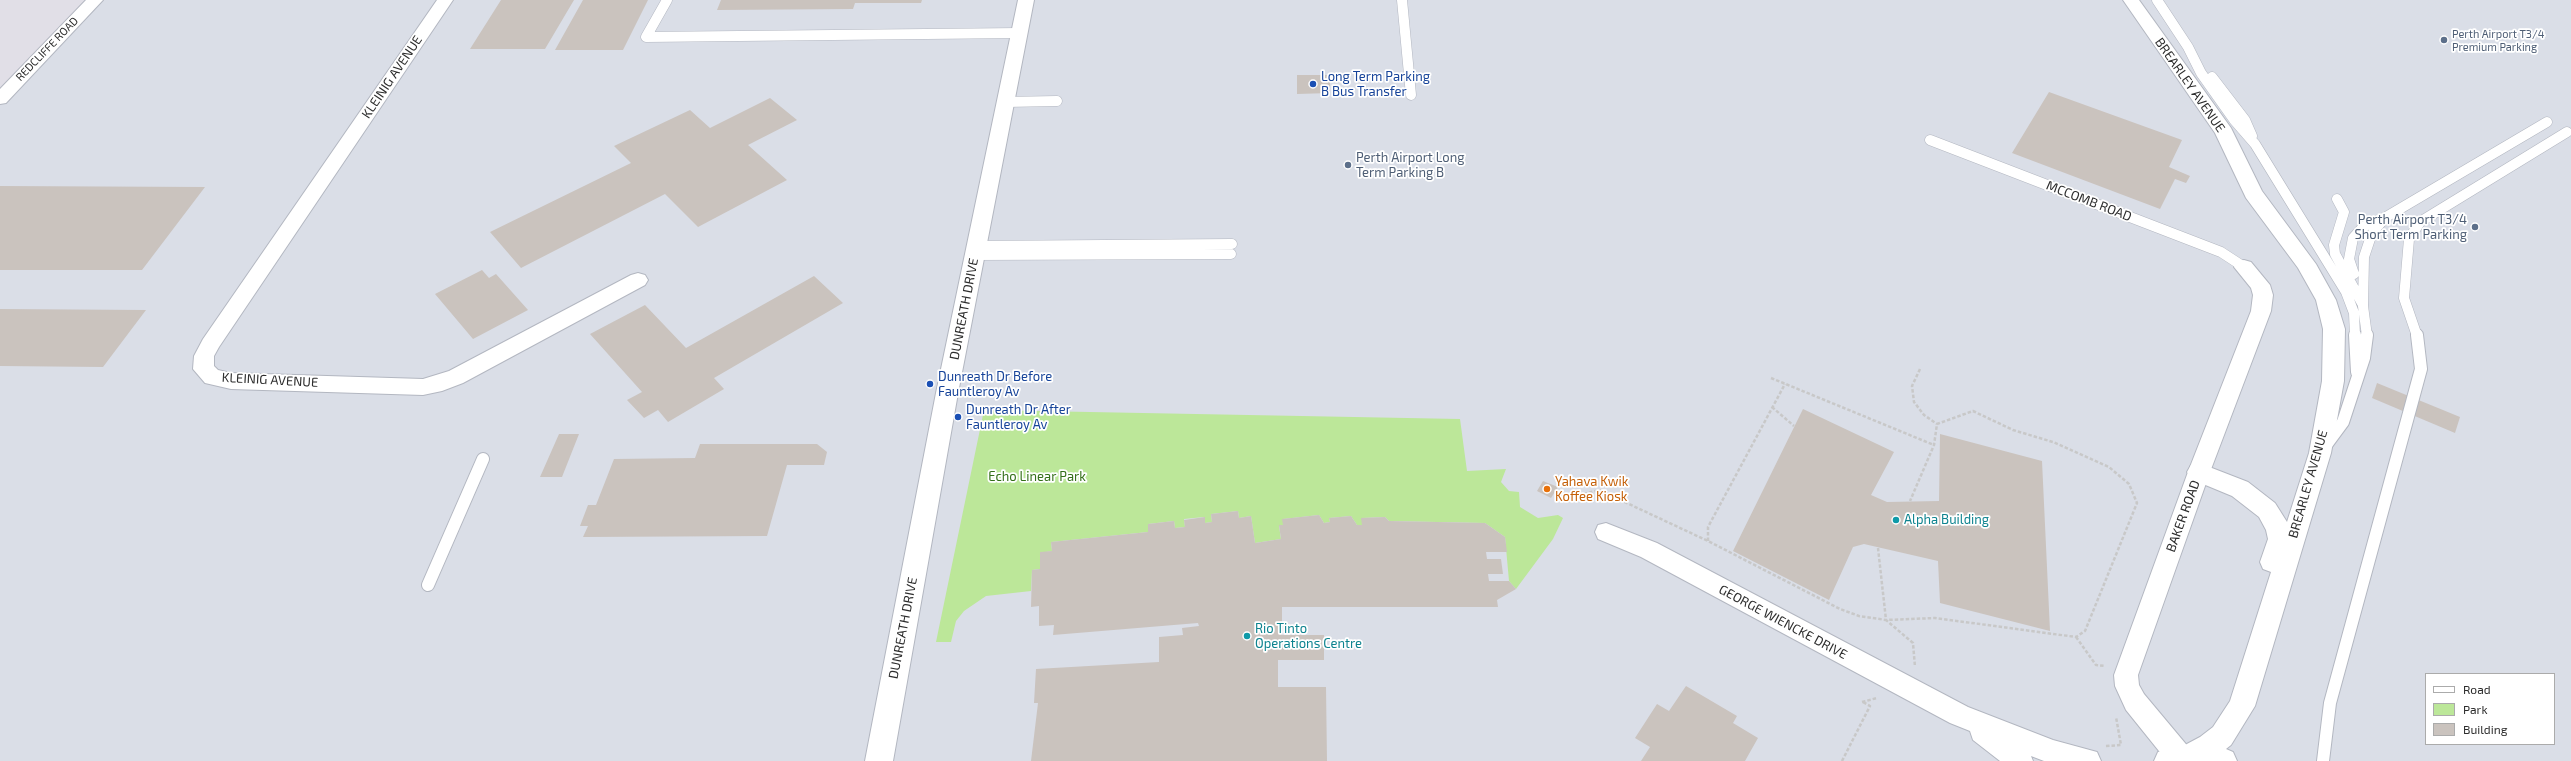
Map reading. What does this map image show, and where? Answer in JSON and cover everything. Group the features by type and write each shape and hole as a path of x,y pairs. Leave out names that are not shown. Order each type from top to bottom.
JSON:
{"main road":[{"name":"DUNREATH DRIVE","path":"879,761 976,250 1026,0"},
{"name":"BREARLEY AVENUE","path":"2131,0 2224,132 2253,193 2306,264 2326,300 2334,329 2335,357 2333,381 2320,453 2242,706 2232,725 2210,746 2179,759"},
{"path":"2199,472 2240,489 2258,501 2274,519 2280,539 2266,581 2270,616"},
{"path":"2179,759 2224,761"}],"street":[{"name":"REDCLIFFE ROAD","path":"0,99 95,0"},
{"name":"KLEINIG AVENUE","path":"445,0 210,344 204,356 203,370 212,377 231,381 424,387 442,383 456,377 638,280"},
{"name":"BAKER ROAD","path":"2179,759 2135,702 2127,686 2127,668 2199,472 2261,311 2263,295 2260,285 2244,267"},
{"name":"GEORGE WIENCKE DRIVE","path":"1606,532 1649,550 1959,715 2052,752 2094,753"},
{"name":"GEORGE WIENCKE DRIVE","path":"1959,715 2020,761"}],"lane":[{"path":"667,0 646,36 1019,33"},
{"path":"1402,0 1411,96"},
{"path":"2157,0 2188,47 2201,74 2255,144 2346,292 2354,313 2358,378"},
{"path":"1005,102 1057,101"},
{"path":"2363,306 2350,267 2350,245 2363,228 2386,217 2547,122"},
{"path":"2323,761 2330,703 2421,369 2418,339 2404,298 2405,270 2410,239 2420,222 2567,132"},
{"name":"MCCOMB ROAD","path":"1930,140 2221,252 2244,267"},
{"path":"2337,199 2344,212 2334,245 2334,254 2350,278 2363,306"},
{"path":"2320,453 2343,422 2364,358 2367,337 2363,306 2364,257 2371,236 2386,217"},
{"path":"976,250 1232,249"},
{"path":"428,585 483,459"}],"path":[{"path":"1920,368 1912,386 1914,402 1924,415 1937,424"},
{"path":"1771,378 1934,445"},
{"path":"1708,541 1708,527 1785,384"},
{"path":"1772,407 1794,426"},
{"path":"1937,424 1973,411 2013,430 2053,442 2109,467 2121,476 2132,488 2136,498 2136,508 2085,631 2076,638"},
{"path":"1910,501 1934,445 1937,424"},
{"path":"1573,497 1599,490 1708,541 1846,611 1868,618 1886,620 1935,618 2076,638 2096,665 2104,665 2106,670"},
{"path":"1878,548 1886,620 1913,643 1916,677 1910,688"},
{"path":"1842,761 1870,706 1862,702"},
{"path":"2094,753 2121,745 2114,709"}],"shaded area":[{"path":"0,0 95,0 0,99"},
{"path":"95,0 2571,0 2571,761 0,761 0,99"}],"green space":[{"name":"Echo Linear Park","path":"984,410 1460,419 1467,471 1506,469 1501,482 1509,491 1519,492 1520,507 1538,518 1558,515 1563,518 1553,539 1516,589 1509,581 1505,537 1485,523 1389,521 1385,517 1362,518 1362,525 1357,525 1351,516 1329,518 1330,522 1324,523 1319,515 1283,519 1283,525 1279,526 1281,539 1255,543 1251,516 1239,518 1238,511 1211,514 1212,522 1205,523 1204,517 1184,519 1185,527 1175,528 1174,521 1148,524 1148,532 1051,542 1052,551 1040,553 1040,569 1032,570 1031,591 986,596 964,611 956,621 951,642 936,642"}],"building":[{"path":"501,0 574,0 545,49 470,49"},
{"path":"583,0 648,0 623,50 555,50"},
{"path":"721,0 922,0 921,3 855,3 853,9 717,10"},
{"name":"Long Term Parking B Bus Transfer","path":"1297,75 1330,75 1330,93 1297,94"},
{"path":"2049,92 2182,140 2169,167 2190,176 2186,183 2175,179 2160,209 2012,153"},
{"path":"770,98 797,120 748,145 787,180 698,227 665,194 521,268 490,232 631,163 614,146 690,110 710,128"},
{"path":"0,186 205,187 142,270 0,270"},
{"path":"482,270 489,278 496,274 528,310 473,339 435,294"},
{"path":"814,276 843,303 714,378 724,389 668,422 658,410 644,418 627,400 642,392 590,334 645,305 686,348"},
{"path":"0,309 146,310 103,367 0,366"},
{"path":"2377,383 2460,417 2455,433 2372,398"},
{"name":"Alpha Building","path":"1803,409 1894,452 1871,495 1887,502 1939,501 1940,434 2042,461 2050,631 1940,603 1938,561 1864,544 1853,547 1829,600 1733,551"},
{"path":"559,434 579,434 562,477 540,477"},
{"path":"700,444 817,444 827,452 824,465 787,465 767,536 583,537 588,526 580,526 588,505 596,505 614,459 695,458"},
{"name":"Yahava Kwik Koffee Kiosk","path":"1543,481 1558,487 1551,498 1537,491"},
{"name":"Rio Tinto Operations Centre","path":"1238,511 1239,518 1251,516 1255,543 1281,539 1279,525 1283,525 1282,519 1319,515 1324,523 1330,522 1329,518 1351,516 1357,525 1362,525 1361,518 1385,517 1389,521 1485,523 1505,537 1507,552 1486,552 1487,559 1501,559 1503,574 1488,574 1489,581 1509,581 1516,589 1497,600 1498,607 1282,607 1282,635 1324,635 1324,660 1278,660 1278,687 1326,687 1327,761 1031,761 1038,703 1034,703 1036,669 1159,662 1159,637 1183,635 1182,628 1199,626 1198,623 1053,635 1054,625 1039,626 1039,606 1031,607 1032,570 1040,569 1040,552 1052,551 1051,542 1148,532 1148,524 1174,521 1175,528 1185,527 1184,520 1205,517 1205,523 1212,522 1211,514"},
{"path":"1686,686 1737,716 1733,723 1758,738 1745,761 1641,761 1650,747 1635,738 1657,704 1669,711"}],"place":[{"name":"Perth Airport T3/4 Premium Parking","path":"2444,40"},
{"name":"Long Term Parking B Bus Transfer","path":"1313,84"},
{"name":"Perth Airport Long Term Parking B","path":"1348,165"},
{"name":"Perth Airport T3/4 Short Term Parking","path":"2475,227"},
{"name":"Dunreath Dr Before Fauntleroy Av","path":"930,384"},
{"name":"Dunreath Dr After Fauntleroy Av","path":"958,417"},
{"name":"Yahava Kwik Koffee Kiosk","path":"1547,489"},
{"name":"Alpha Building","path":"1896,520"},
{"name":"Rio Tinto Operations Centre","path":"1247,636"}]}
